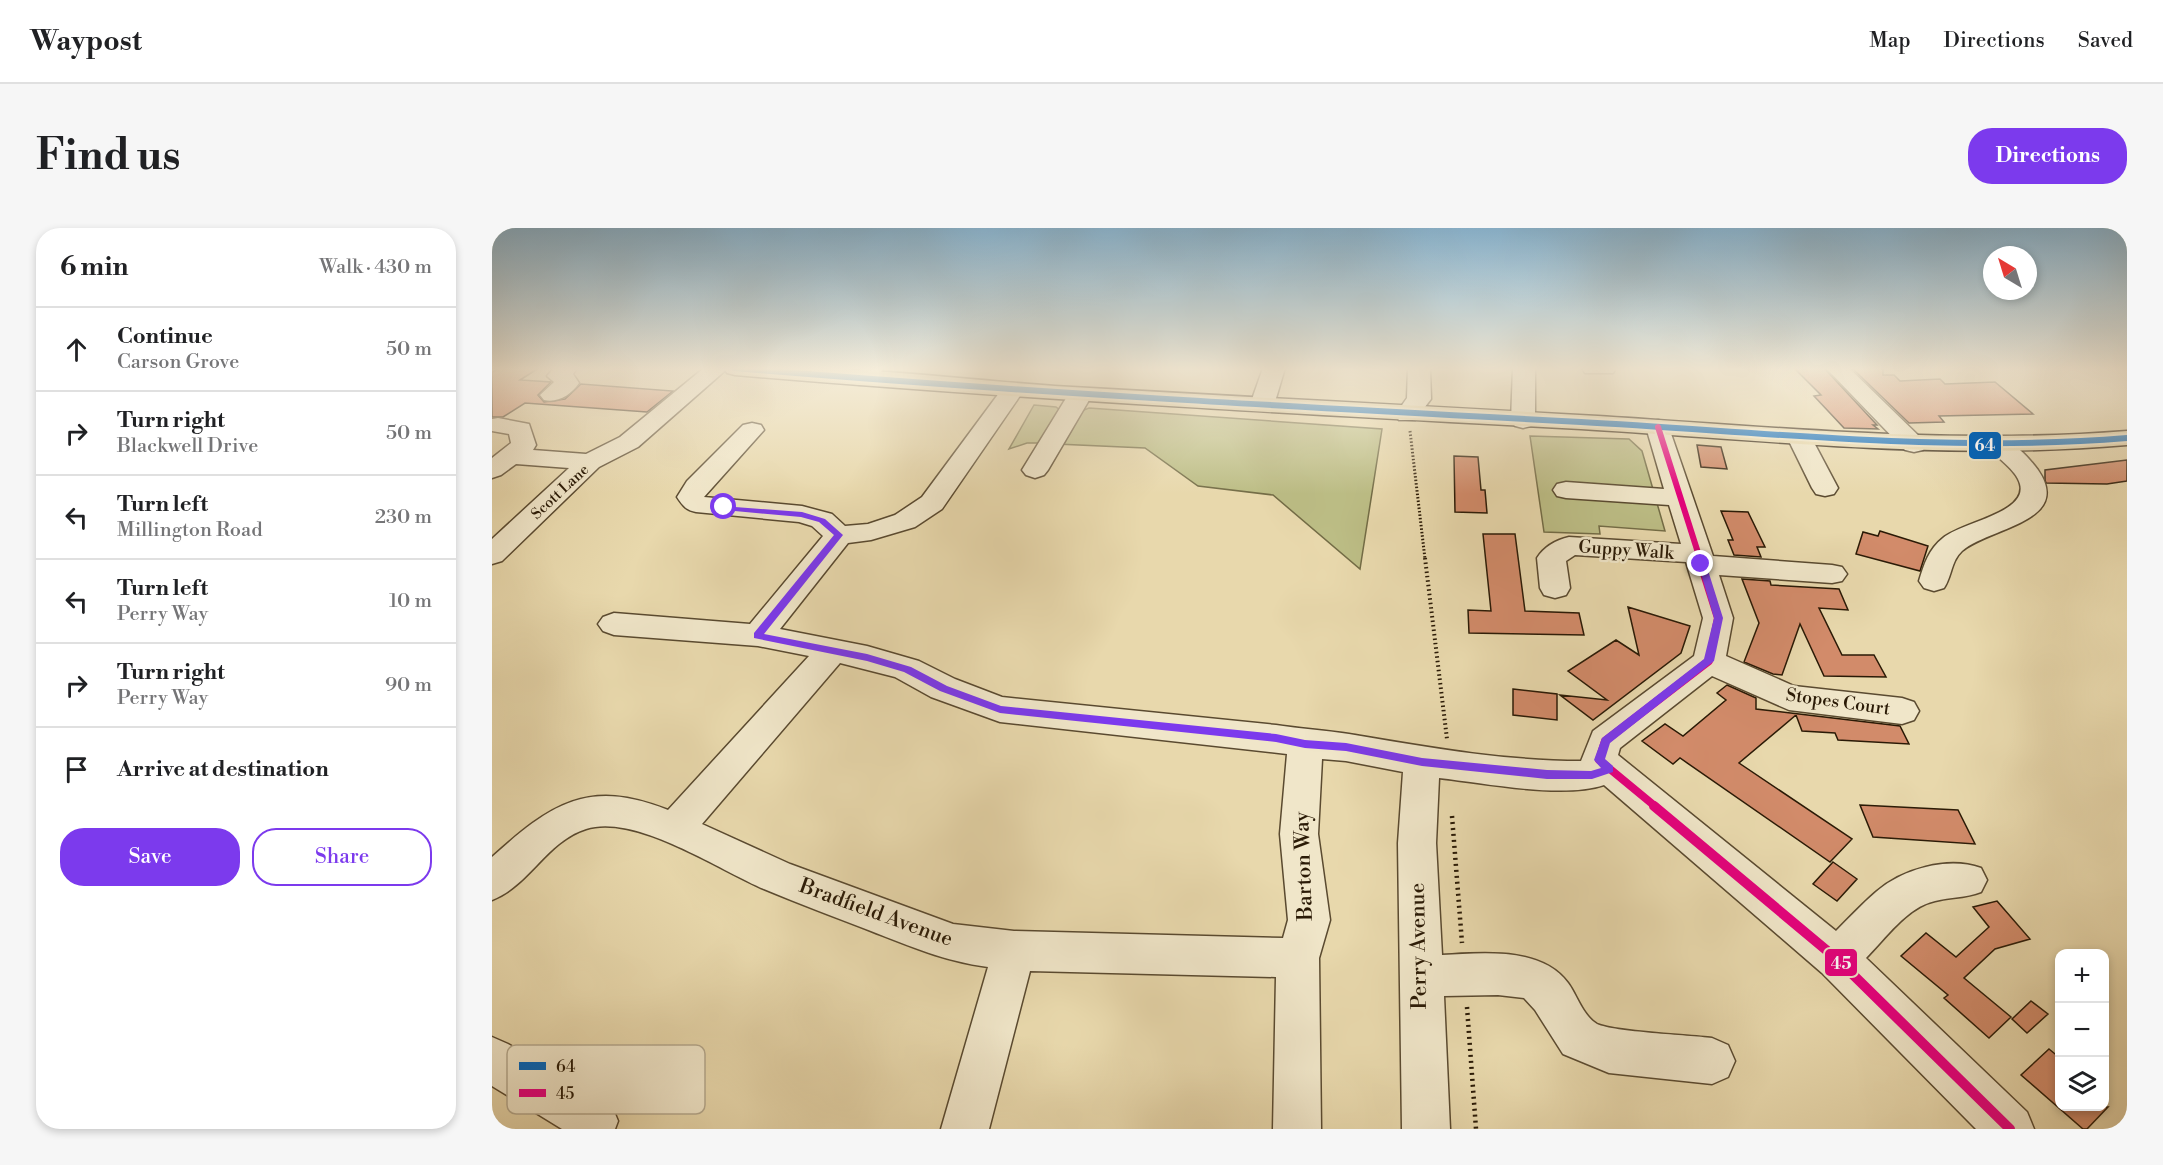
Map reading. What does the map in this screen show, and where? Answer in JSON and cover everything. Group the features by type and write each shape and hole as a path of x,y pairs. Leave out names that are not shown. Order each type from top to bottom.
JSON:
{"main road":[{"path":"1335,410 1658,427 1914,445 2000,446 2127,438"}],"street":[{"name":"Scott Lane","path":"494,552 590,462 629,442 667,410"},
{"path":"758,636 839,535 871,532 905,521 932,502 999,410"},
{"path":"1035,470 1071,410"},
{"path":"1407,415 1411,410"},
{"path":"1523,410 1523,420"},
{"path":"1879,410 1914,445"},
{"path":"498,425 520,429 524,438 524,445 502,463"},
{"path":"1658,427 1718,618 1709,661 1605,741 1599,760 1837,959 2010,1129"},
{"path":"752,430 696,487 690,497 696,504 802,514 822,520 839,535"},
{"path":"1799,437 1825,488"},
{"path":"1934,581 1943,555 1955,543 1968,533 2009,519 2031,502 2035,491 2032,482 2000,446"},
{"path":"502,463 590,462"},
{"path":"1566,490 1681,498"},
{"name":"Guppy Walk","path":"1555,588 1551,558 1569,546 1700,559"},
{"path":"1700,559 1832,574"},
{"path":"614,624 758,636 833,650 907,669 943,688 1000,710 1276,738 1305,744 1346,747 1422,762 1547,774 1592,775 1609,769"},
{"path":"674,829 833,650"},
{"name":"Stopes Court","path":"1709,661 1789,698 1902,711"},
{"name":"Barton Way","path":"1297,1112 1298,958 1309,920 1299,834 1305,744"},
{"name":"Perry Avenue","path":"1422,762 1417,843 1426,1129"},
{"name":"Bradfield Avenue","path":"492,882 546,832 579,814 605,811 638,814 776,876 953,943 1014,951 1298,958"},
{"path":"1837,959 1892,903 1926,884 1967,880"},
{"path":"965,1129 1014,951"},
{"path":"1420,976 1520,975 1539,984 1554,997 1579,1038 1593,1046 1609,1050 1712,1061"},
{"path":"492,1060 507,1069"},
{"path":"582,1114 594,1121"}],"green space":[{"path":"1031,410 1061,411 1042,443 1027,443 1009,449"},
{"path":"1084,410 1118,410 1382,429 1360,569 1273,495 1198,486 1145,448 1057,444 1076,413"},
{"path":"1530,436 1629,439 1642,451 1665,531 1599,526 1600,534 1544,532"}],"building":[{"path":"492,410 514,410 503,417 492,417"},
{"path":"621,410 649,410 647,412"},
{"path":"1827,410 1863,410 1878,429 1844,428"},
{"path":"1896,410 2028,410 2033,414 1939,416 1944,422 1909,423"},
{"path":"1697,445 1721,447 1727,469 1701,467"},
{"path":"1454,456 1478,457 1481,490 1485,490 1487,513 1455,512"},
{"path":"2127,460 2127,481 2107,484 2046,483 2045,480 2045,470"},
{"path":"1721,511 1748,512 1765,547 1757,547 1761,557 1734,555 1728,540 1733,540"},
{"path":"1880,531 1928,546 1920,571 1856,554 1863,532 1878,536"},
{"path":"1483,534 1515,534 1525,611 1579,613 1584,635 1469,633 1468,610 1491,611"},
{"path":"1742,579 1770,581 1771,585 1839,589 1848,610 1819,608 1842,655 1874,655 1886,677 1824,676 1800,624 1782,675 1773,674 1744,662 1759,623"},
{"path":"1628,607 1690,626 1681,653 1593,720 1560,695 1607,700 1568,671 1616,640 1639,655"},
{"path":"1727,685 1756,698 1756,709 1900,726 1909,744 1838,740 1835,733 1802,731 1796,715 1739,763 1852,839 1830,862 1680,758 1673,764 1642,741 1665,724 1683,736 1726,700 1717,693"},
{"path":"1513,689 1557,694 1557,720 1513,715"},
{"path":"1860,805 1958,810 1975,844 1873,837"},
{"path":"1833,862 1857,879 1837,901 1813,884"},
{"path":"1997,901 2030,939 1995,949 1964,978 2011,1017 1989,1038 1944,998 1948,995 1901,956 1926,933 1956,957 1989,927 1973,907"},
{"path":"2031,1001 2048,1014 2027,1033 2012,1019"},
{"path":"2049,1049 2055,1054 2055,1105 2021,1075"},
{"path":"2062,1111 2104,1111 2087,1129 2083,1129"}],"transit line":[{"name":"64","path":"1363,410 1928,445 2061,444 2127,438"},
{"name":"45","path":"1658,427 1718,618 1709,661 1605,741 1599,760 1837,959 2010,1129"}],"route":[{"path":"724,507 802,514 822,520 839,535 758,636 867,657 907,669 943,688 1000,710 1097,722 1185,728 1276,738 1305,744 1346,747 1422,762 1547,774 1592,775 1609,769 1599,760 1605,741 1709,661 1718,618 1701,564"}]}
